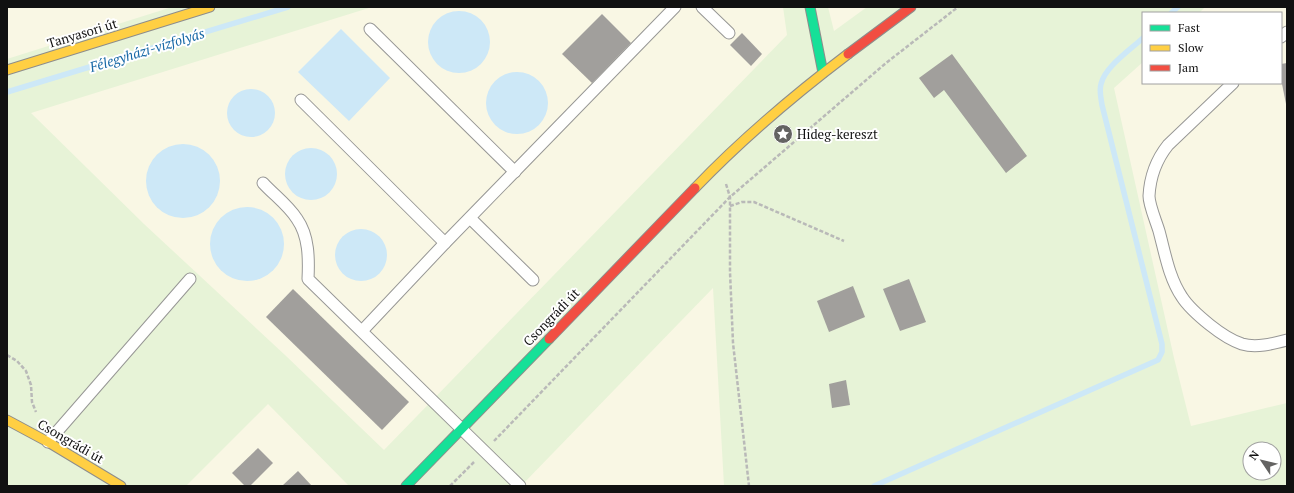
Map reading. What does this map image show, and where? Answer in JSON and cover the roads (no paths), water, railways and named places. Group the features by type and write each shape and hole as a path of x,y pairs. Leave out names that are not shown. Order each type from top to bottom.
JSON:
{"main road":[{"name":"Tanyasori út","path":"7,70 210,7"},
{"path":"810,7 823,73"},
{"name":"Csongrádi út","path":"406,486 715,167 750,134 823,73 911,7"},
{"name":"Csongrádi út","path":"7,420 48,442 121,486"}],"lane":[{"path":"362,331 445,243 675,7"},
{"path":"702,7 729,33"},
{"path":"370,29 514,172"},
{"path":"1229,84 1168,145 1160,155 1152,177 1149,197 1172,280 1182,298 1197,314 1221,334 1243,344 1268,345 1287,340"},
{"path":"301,100 445,243"},
{"path":"263,183 298,220 307,247 309,260 308,279 520,486"},
{"path":"470,218 533,280"},
{"path":"48,442 190,279"}],"water":[{"path":"459,11 471,14 481,20 487,30 490,42 487,54 481,64 471,70 459,73 447,70 437,64 431,54 428,42 431,30 437,20 447,14"},
{"path":"341,29 390,78 349,121 298,72"},
{"path":"517,72 529,75 539,81 545,91 548,103 545,115 539,125 529,131 517,134 505,131 495,125 489,115 486,103 489,91 495,81 505,75"},
{"path":"251,89 260,91 268,96 273,104 275,113 273,122 268,130 260,135 251,137 242,135 234,130 229,122 227,113 229,104 234,96 242,91"},
{"path":"183,144 204,150 214,160 220,181 214,202 204,212 183,218 162,212 152,202 146,181 152,160 162,150"},
{"path":"311,148 321,150 329,156 335,164 337,174 335,184 329,192 321,198 311,200 301,198 293,192 287,184 285,174 287,164 293,156 301,150"},
{"path":"240,207 254,207 268,213 278,223 284,237 284,251 278,265 268,275 254,281 240,281 226,275 216,265 210,251 210,237 216,223 226,213"},
{"path":"361,229 371,231 379,237 385,245 387,255 385,265 379,273 371,279 361,281 351,279 343,273 337,265 335,255 337,245 343,237 351,231"}],"waterway":[{"name":"Félegyházi-vízfolyás","path":"7,92 288,7"},
{"path":"1172,12 1178,7"},
{"path":"874,486 1158,360 1162,352 1162,344 1100,92 1101,84 1107,71 1142,39"}],"place":[{"name":"Hideg-kereszt","path":"783,134"}]}
